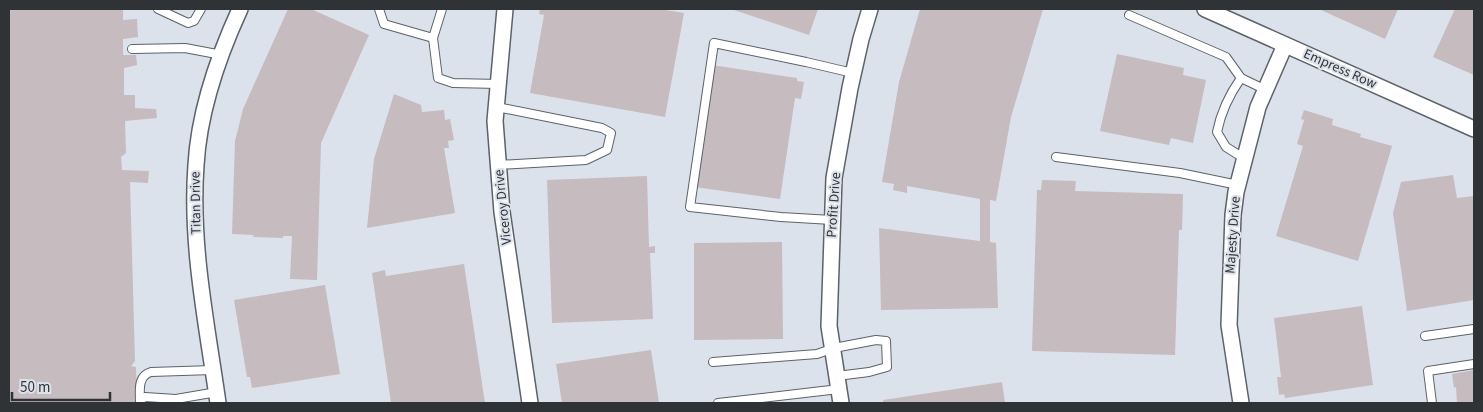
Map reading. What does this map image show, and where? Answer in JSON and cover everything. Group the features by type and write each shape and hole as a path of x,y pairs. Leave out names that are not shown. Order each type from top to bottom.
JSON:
{"street":[{"name":"Titan Drive","path":"217,398 198,264 195,220 196,165 204,113 222,55 240,9"},
{"name":"Viceroy Drive","path":"505,9 500,84 495,121 502,212 530,403"},
{"name":"Profit Drive","path":"839,390 834,348 829,326 834,178 853,74 870,9"},
{"name":"Empress Row","path":"1205,9 1474,129"},
{"name":"Majesty Drive","path":"1240,403 1229,325 1233,215 1238,185 1258,107 1285,45"}],"lane":[{"path":"158,9 188,23 194,21 201,9"},
{"path":"378,9 384,24 433,38"},
{"path":"442,9 433,38 438,78 453,83 500,84"},
{"path":"1129,15 1226,57 1242,78 1266,90"},
{"path":"832,220 690,207 714,43 853,74"},
{"path":"132,49 185,48 222,55"},
{"path":"1242,78 1231,93 1224,108 1217,132 1226,147 1245,159"},
{"path":"497,107 602,128 611,134 607,150 586,160 498,165"},
{"path":"1056,157 1180,174 1238,185"},
{"path":"1425,336 1474,328"},
{"path":"713,362 817,354 834,348 876,340 886,341 887,366 869,372 839,390 718,403"},
{"path":"1432,403 1428,371 1474,364"},
{"path":"140,402 142,378 145,374 151,372 213,370"},
{"path":"140,402 145,397 176,399 217,398"}],"building":[{"path":"9,9 123,9 123,20 137,19 138,37 123,39 123,55 136,55 137,65 124,68 124,95 135,95 135,108 156,109 157,118 125,121 126,153 121,157 122,170 149,171 148,183 130,182 135,361 131,366 136,367 137,403 9,403"},
{"path":"288,9 311,9 369,35 321,143 317,280 290,279 292,236 283,236 283,238 253,237 254,235 232,234 235,141 243,109"},
{"path":"540,9 660,9 684,13 665,117 530,93 544,15 539,14"},
{"path":"731,9 818,9 809,35"},
{"path":"920,9 1043,9 1011,117 996,201 990,200 990,242 996,243 998,308 881,310 879,228 980,241 980,199 907,186 907,193 893,190 894,184 882,182 899,82"},
{"path":"1319,9 1398,9 1385,39"},
{"path":"1455,9 1474,9 1474,75 1433,57"},
{"path":"1117,54 1184,68 1183,75 1206,80 1193,143 1171,138 1169,145 1100,131"},
{"path":"712,65 797,78 797,81 804,82 801,99 795,98 780,199 695,187"},
{"path":"394,94 421,105 422,112 444,110 445,120 450,119 454,140 448,141 449,148 444,148 455,213 367,228 374,159"},
{"path":"1304,110 1333,119 1332,125 1361,134 1360,137 1392,146 1358,261 1276,236 1303,146 1297,144 1304,120 1301,119"},
{"path":"1453,175 1457,198 1474,196 1474,300 1407,311 1393,213 1401,182"},
{"path":"647,176 649,247 655,246 655,253 650,253 653,319 552,323 547,180"},
{"path":"1042,180 1076,181 1075,191 1183,194 1182,230 1179,230 1175,355 1032,351 1037,190 1041,190"},
{"path":"782,242 783,339 694,340 694,243"},
{"path":"464,264 485,403 391,403 372,273 385,270 386,276"},
{"path":"325,285 340,374 252,388 250,377 247,377 234,300"},
{"path":"1362,306 1373,385 1285,398 1284,394 1279,395 1277,377 1281,377 1274,318"},
{"path":"651,350 659,403 562,403 556,364"},
{"path":"1474,370 1474,403 1457,403 1456,387 1454,388 1452,374"},
{"path":"1002,382 1005,403 884,403 883,400"}]}
